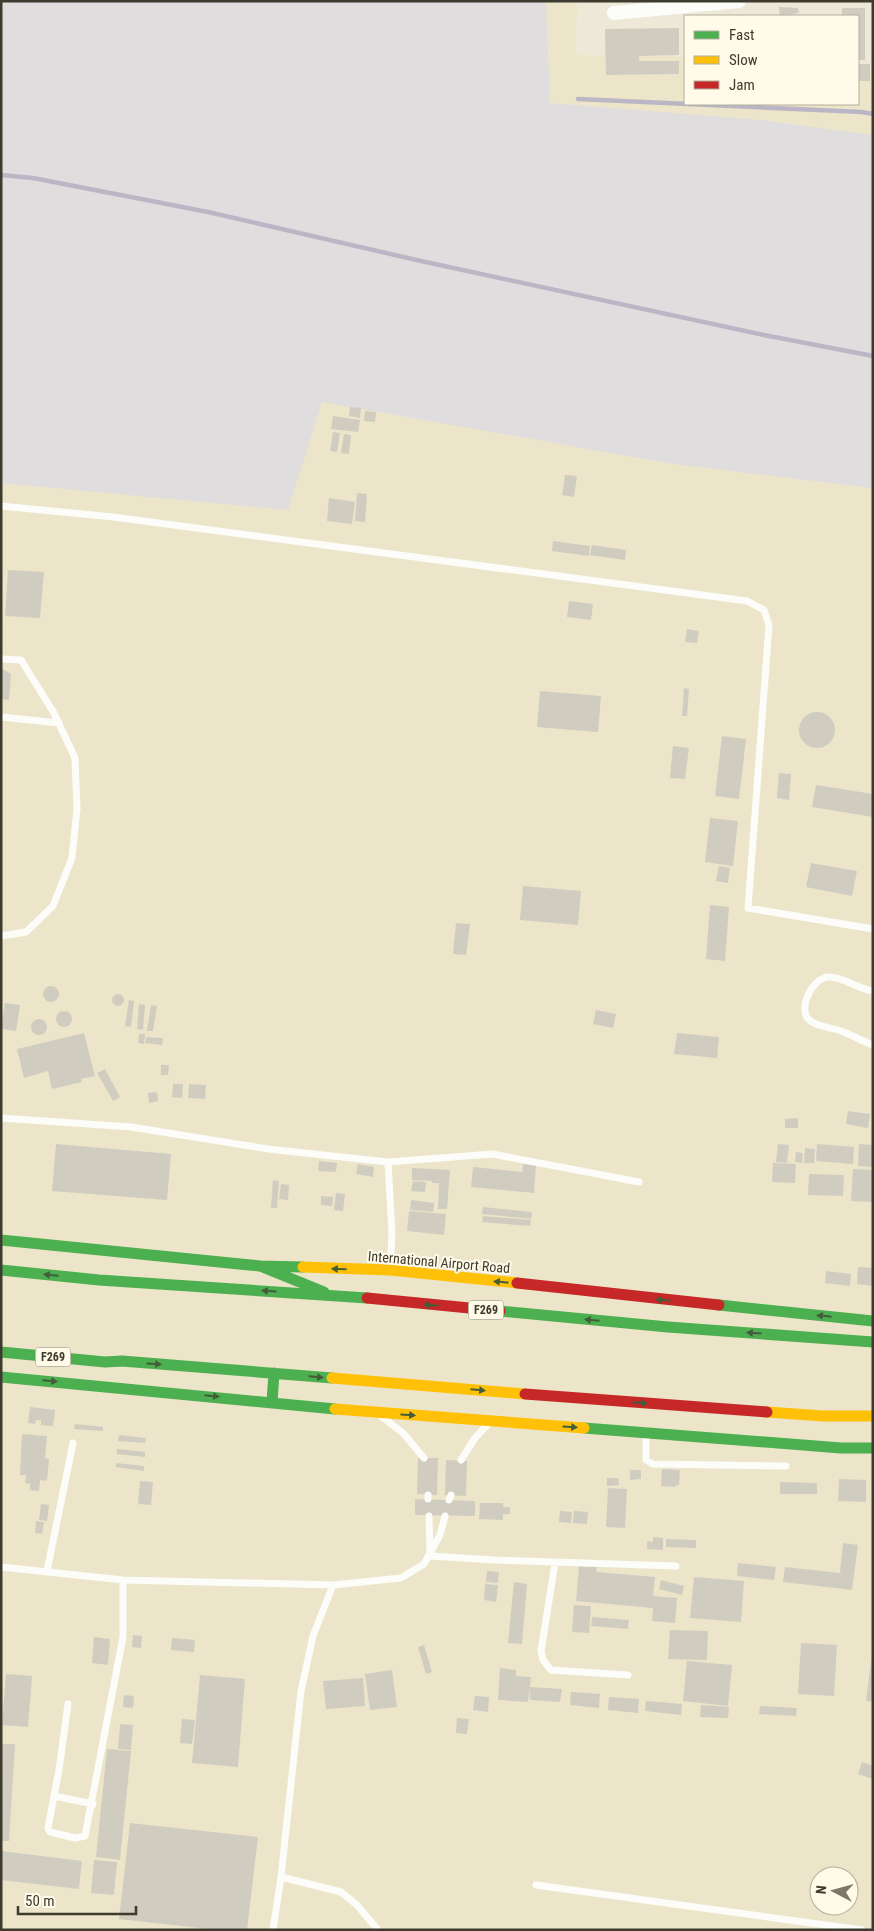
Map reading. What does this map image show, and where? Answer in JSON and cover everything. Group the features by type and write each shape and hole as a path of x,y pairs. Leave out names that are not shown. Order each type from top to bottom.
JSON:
{"main road":[{"name":"International Airport Road","path":"1,1240 260,1266 390,1270 873,1321"},
{"path":"260,1266 331,1295"},
{"name":"F269","path":"1,1270 99,1280 331,1295 668,1327 873,1342"},
{"name":"F269","path":"1,1352 105,1362 122,1361 666,1405 823,1416 873,1416"},
{"path":"272,1402 274,1373"},
{"path":"1,1377 376,1412 840,1448 873,1448"}],"street":[{"path":"614,13 739,1"}],"lane":[{"path":"1,506 113,516 747,601 764,610 770,625 748,908 873,929"},
{"path":"1,659 21,660 59,723 76,758 77,809 72,858 53,906 26,932 1,936"},
{"path":"1,717 59,723"},
{"path":"873,992 836,978 826,977 819,979 813,984 806,1002 805,1012 813,1023 841,1031 873,1045"},
{"path":"1,1118 131,1127 268,1150 388,1162 492,1154 639,1182"},
{"path":"388,1162 392,1233 390,1270"},
{"path":"376,1412 403,1433 424,1458"},
{"path":"461,1460 475,1438 492,1421"},
{"path":"646,1433 646,1460 653,1464 786,1466"},
{"path":"47,1571 73,1443"},
{"path":"429,1516 430,1556"},
{"path":"1,1567 123,1580 333,1584 401,1578 424,1564 430,1556 440,1535 444,1516"},
{"path":"430,1556 676,1566"},
{"path":"555,1562 541,1651 543,1660 551,1670 628,1675"},
{"path":"68,1704 59,1770 48,1828 50,1832 68,1837 85,1836 93,1804 123,1637 123,1580"},
{"path":"273,1930 281,1877 301,1691 314,1636 333,1584"},
{"path":"54,1796 93,1804"},
{"path":"281,1877 341,1892 358,1905 378,1930"},
{"path":"536,1885 862,1930"}],"shaded area":[{"path":"1,1 577,1 576,55 684,57 684,105 859,105 859,69 873,71 873,1930 1,1930"},
{"path":"1,1 546,1 550,103 761,120 873,135 873,488 673,464 322,402 288,510 1,483"}],"building":[{"path":"779,7 798,8 799,13 780,15"},
{"path":"842,8 865,8 865,60 859,60 859,15 842,15"},
{"path":"679,28 679,55 639,56 639,61 679,61 679,74 606,75 605,29"},
{"path":"859,64 870,64 870,81 859,81"},
{"path":"350,407 361,408 360,418 349,416"},
{"path":"365,411 376,412 375,422 364,421"},
{"path":"333,416 360,420 358,432 331,429"},
{"path":"333,432 340,433 337,452 330,451"},
{"path":"344,434 351,435 349,454 341,453"},
{"path":"565,475 577,476 574,497 562,495"},
{"path":"357,493 367,494 365,522 355,521"},
{"path":"329,498 355,502 352,524 327,521"},
{"path":"553,541 590,546 589,556 552,551"},
{"path":"592,545 626,550 625,560 590,555"},
{"path":"8,570 44,572 40,618 5,616"},
{"path":"569,601 593,604 591,620 567,617"},
{"path":"687,629 699,631 697,643 685,642"},
{"path":"1,668 11,674 9,700 1,699"},
{"path":"684,688 689,689 687,716 682,716"},
{"path":"540,691 601,696 598,732 537,727"},
{"path":"817,712 824,713 830,717 834,723 834,737 830,743 824,747 817,748 810,747 804,743 800,737 799,730 800,723 804,717 810,713"},
{"path":"722,736 746,739 739,799 715,796"},
{"path":"673,746 689,748 685,779 670,778"},
{"path":"779,773 791,774 789,800 777,798"},
{"path":"816,785 873,794 873,817 812,807"},
{"path":"710,818 738,821 733,866 705,862"},
{"path":"811,863 857,871 852,896 806,887"},
{"path":"719,866 730,868 728,883 716,881"},
{"path":"523,886 581,891 578,925 520,920"},
{"path":"710,905 729,907 725,961 706,959"},
{"path":"456,923 470,924 466,955 453,954"},
{"path":"51,986 57,988 59,994 57,1000 51,1002 45,1000 43,994 45,988"},
{"path":"120,994 123,995 123,1005 116,1006 113,1005 112,998 113,995"},
{"path":"129,1000 134,1001 131,1027 125,1026"},
{"path":"5,1003 20,1005 16,1031 1,1029"},
{"path":"139,1004 145,1005 143,1030 137,1029"},
{"path":"151,1005 157,1006 153,1031 147,1031"},
{"path":"596,1010 616,1014 613,1028 593,1024"},
{"path":"64,1011 70,1013 72,1019 70,1025 64,1027 58,1025 56,1019 58,1013"},
{"path":"39,1019 45,1021 47,1027 45,1033 39,1035 33,1033 31,1027 33,1021"},
{"path":"84,1033 95,1076 81,1079 82,1082 52,1089 48,1071 24,1078 17,1049"},
{"path":"677,1033 719,1037 717,1058 674,1054"},
{"path":"139,1034 145,1034 144,1044 138,1043"},
{"path":"146,1037 163,1038 162,1045 145,1043"},
{"path":"161,1065 169,1065 168,1075 161,1075"},
{"path":"105,1069 120,1097 113,1101 97,1073"},
{"path":"173,1084 183,1084 182,1098 172,1097"},
{"path":"189,1084 206,1085 205,1099 188,1098"},
{"path":"157,1092 158,1101 149,1103 148,1093"},
{"path":"848,1111 870,1114 868,1128 846,1124"},
{"path":"798,1118 798,1128 785,1128 785,1119"},
{"path":"56,1144 171,1154 167,1200 52,1191"},
{"path":"778,1144 789,1145 787,1163 776,1162"},
{"path":"817,1144 854,1147 853,1164 816,1161"},
{"path":"859,1144 873,1145 873,1167 858,1166"},
{"path":"805,1148 815,1149 814,1163 804,1163"},
{"path":"796,1152 803,1153 802,1163 795,1162"},
{"path":"319,1161 337,1163 336,1172 318,1171"},
{"path":"773,1163 796,1164 795,1183 772,1182"},
{"path":"358,1164 374,1167 373,1177 356,1174"},
{"path":"523,1164 536,1165 534,1193 471,1187 473,1167 522,1172"},
{"path":"412,1168 450,1170 447,1209 438,1209 439,1183 412,1180"},
{"path":"853,1169 873,1170 873,1202 851,1201"},
{"path":"809,1174 844,1175 843,1196 808,1195"},
{"path":"273,1180 279,1181 277,1208 271,1208"},
{"path":"413,1181 426,1182 425,1192 411,1191"},
{"path":"281,1184 289,1185 288,1200 279,1199"},
{"path":"336,1193 345,1194 343,1211 334,1210"},
{"path":"321,1196 333,1197 332,1206 321,1205"},
{"path":"411,1200 434,1203 433,1212 410,1210"},
{"path":"483,1207 532,1212 531,1219 482,1214"},
{"path":"409,1211 446,1214 444,1235 407,1231"},
{"path":"483,1216 531,1220 530,1226 482,1222"},
{"path":"858,1267 873,1268 872,1286 857,1284"},
{"path":"826,1271 851,1274 850,1286 825,1283"},
{"path":"30,1407 55,1410 53,1426 41,1425 41,1420 36,1420 35,1424 28,1423"},
{"path":"75,1424 103,1427 103,1431 74,1429"},
{"path":"22,1434 47,1436 45,1458 49,1459 47,1481 40,1480 39,1491 30,1490 30,1484 25,1483 26,1475 20,1475"},
{"path":"119,1435 146,1438 145,1443 118,1441"},
{"path":"117,1449 145,1452 145,1457 117,1454"},
{"path":"418,1458 438,1458 437,1495 417,1494"},
{"path":"446,1460 467,1461 466,1496 445,1495"},
{"path":"116,1463 144,1466 144,1471 116,1467"},
{"path":"662,1469 680,1470 679,1485 676,1485 676,1487 661,1486"},
{"path":"630,1470 641,1470 641,1479 630,1480"},
{"path":"607,1478 618,1478 619,1485 607,1486"},
{"path":"839,1479 866,1480 866,1502 838,1501"},
{"path":"140,1481 153,1482 151,1505 138,1504"},
{"path":"780,1482 817,1483 817,1494 780,1494"},
{"path":"608,1488 627,1489 625,1528 606,1527"},
{"path":"415,1499 475,1501 475,1516 415,1515"},
{"path":"480,1503 503,1503 503,1507 510,1507 510,1514 503,1514 503,1520 479,1519"},
{"path":"41,1504 49,1505 47,1521 39,1520"},
{"path":"560,1511 572,1512 571,1523 559,1522"},
{"path":"574,1511 588,1512 587,1524 573,1523"},
{"path":"36,1521 44,1522 42,1534 35,1533"},
{"path":"653,1537 663,1538 663,1550 647,1549 647,1541 653,1542"},
{"path":"666,1539 696,1540 696,1548 666,1547"},
{"path":"843,1543 858,1545 852,1590 783,1582 785,1567 840,1573"},
{"path":"738,1563 776,1567 774,1580 737,1576"},
{"path":"579,1566 597,1567 596,1572 655,1577 653,1596 677,1598 675,1623 652,1621 653,1608 576,1601"},
{"path":"487,1571 499,1572 498,1583 486,1582"},
{"path":"694,1577 744,1581 741,1622 690,1618"},
{"path":"661,1580 684,1586 682,1595 659,1589"},
{"path":"514,1582 527,1584 522,1644 508,1643"},
{"path":"485,1584 498,1585 496,1602 484,1600"},
{"path":"574,1605 591,1606 589,1633 572,1632"},
{"path":"592,1617 629,1620 628,1629 591,1626"},
{"path":"670,1630 708,1631 707,1660 668,1659"},
{"path":"133,1635 142,1636 141,1648 132,1647"},
{"path":"94,1637 110,1639 108,1665 92,1663"},
{"path":"172,1638 195,1640 194,1652 171,1650"},
{"path":"801,1643 837,1645 834,1696 798,1694"},
{"path":"424,1645 432,1672 426,1674 418,1647"},
{"path":"873,1655 873,1702 866,1701"},
{"path":"687,1661 732,1665 728,1706 683,1701"},
{"path":"500,1668 516,1670 516,1676 531,1677 530,1687 562,1689 560,1702 530,1700 530,1689 528,1702 498,1700"},
{"path":"392,1670 397,1707 370,1710 365,1674"},
{"path":"6,1674 32,1676 28,1727 2,1725"},
{"path":"200,1675 245,1679 238,1767 192,1763"},
{"path":"363,1678 365,1706 326,1709 323,1681"},
{"path":"571,1692 600,1694 599,1708 570,1705"},
{"path":"124,1695 134,1696 133,1708 123,1707"},
{"path":"475,1696 489,1697 488,1712 473,1710"},
{"path":"609,1697 639,1699 638,1713 608,1710"},
{"path":"646,1701 682,1704 681,1715 645,1711"},
{"path":"701,1705 729,1707 728,1718 700,1717"},
{"path":"760,1706 797,1708 796,1716 759,1714"},
{"path":"457,1718 469,1719 467,1734 456,1733"},
{"path":"182,1719 195,1720 192,1744 180,1743"},
{"path":"120,1724 133,1725 131,1750 118,1749"},
{"path":"1,1744 15,1744 9,1841 1,1841"},
{"path":"107,1749 131,1751 120,1860 96,1857"},
{"path":"862,1762 873,1766 873,1779 858,1774"},
{"path":"130,1823 258,1837 247,1930 217,1930 119,1919"},
{"path":"1,1851 82,1861 79,1889 1,1880"},
{"path":"94,1860 117,1862 114,1895 91,1893"}],"waterway":[{"path":"578,99 684,104"},
{"path":"709,105 873,114"},
{"path":"1,175 33,178 208,212 421,261 764,335 873,356"}],"traffic: fast":[{"path":"1,1240 260,1266 303,1267"},
{"path":"260,1266 324,1292"},
{"path":"1,1270 99,1280 367,1298"},
{"path":"719,1305 873,1321"},
{"path":"500,1311 668,1327 873,1342"},
{"path":"1,1352 105,1362 122,1361 332,1378"},
{"path":"272,1402 274,1373"},
{"path":"1,1377 335,1409"},
{"path":"584,1428 841,1448 873,1448"}],"traffic: slow":[{"path":"303,1267 390,1270 517,1283"},
{"path":"332,1378 525,1394"},
{"path":"335,1409 584,1428"},
{"path":"767,1412 823,1416 873,1416"}],"traffic: jam":[{"path":"517,1283 719,1305"},
{"path":"367,1298 500,1311"},
{"path":"525,1394 767,1412"}]}
